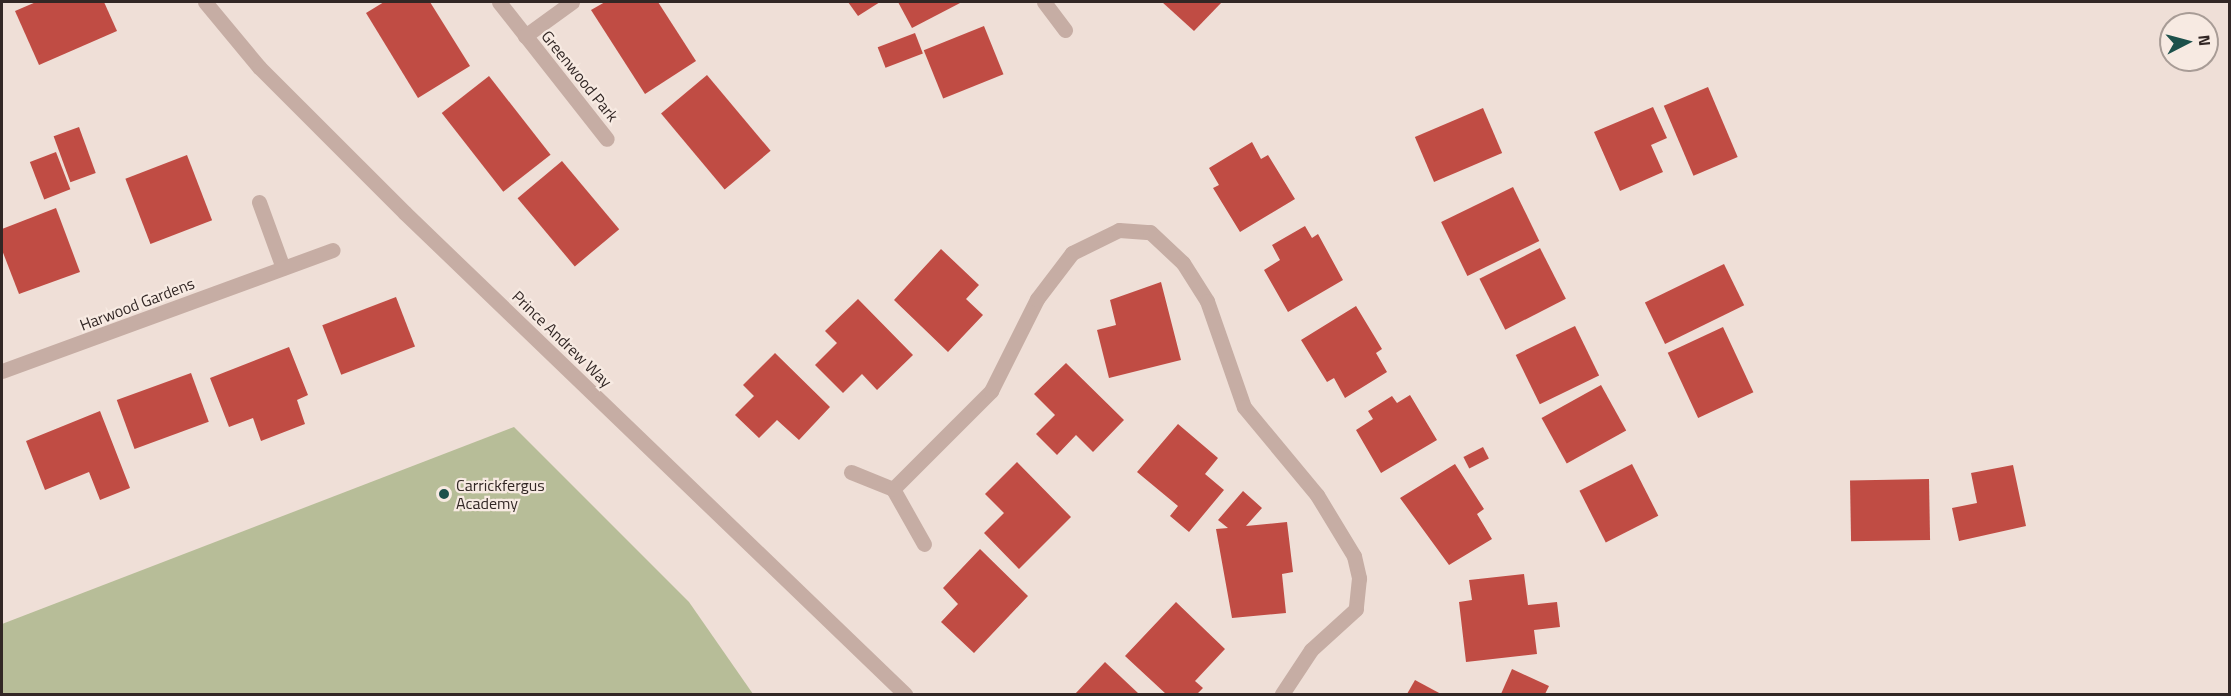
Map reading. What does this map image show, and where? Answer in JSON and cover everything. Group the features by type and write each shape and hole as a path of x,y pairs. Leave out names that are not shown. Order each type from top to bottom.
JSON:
{"street":[{"name":"Prince Andrew Way","path":"205,2 259,67 405,213 904,694"},
{"name":"Greenwood Park","path":"499,2 607,139"},
{"name":"Greenwood Park","path":"525,36 573,2"},
{"path":"1044,2 1065,30"},
{"path":"259,202 284,268"},
{"path":"893,489 991,391 1037,299 1072,253 1119,230 1150,232 1183,263 1207,301 1244,407 1317,495 1354,556 1359,578 1356,609 1311,650 1282,694"},
{"name":"Harwood Gardens","path":"2,371 333,250"},
{"path":"851,472 893,489 924,544"}],"green space":[{"name":"Carrickfergus Academy","path":"514,427 689,602 753,694 2,694 2,624"}],"building":[{"path":"36,2 104,2 117,31 39,65 15,11"},
{"path":"384,2 430,2 470,66 418,98 366,13"},
{"path":"605,2 658,2 696,61 645,94 591,10"},
{"path":"848,2 880,2 858,16"},
{"path":"898,2 962,2 912,28"},
{"path":"1162,2 1222,2 1194,31"},
{"path":"984,26 1003,74 943,99 924,50"},
{"path":"915,33 923,54 886,68 878,47"},
{"path":"707,75 771,151 725,189 661,114"},
{"path":"489,76 551,155 503,192 442,113"},
{"path":"1708,87 1738,157 1694,176 1664,106"},
{"path":"1653,107 1667,138 1651,145 1663,172 1620,191 1594,132"},
{"path":"1483,108 1502,153 1434,182 1415,137"},
{"path":"79,127 96,173 70,182 54,136"},
{"path":"1252,142 1261,159 1268,155 1295,199 1240,232 1213,188 1219,185 1209,168"},
{"path":"56,152 70,189 44,199 30,162"},
{"path":"187,155 212,220 150,244 125,179"},
{"path":"562,161 619,229 575,266 518,198"},
{"path":"1513,187 1539,241 1467,276 1441,222"},
{"path":"56,208 80,272 19,294 2,250 2,229"},
{"path":"1305,226 1312,238 1318,234 1343,280 1288,312 1264,270 1280,260 1272,245"},
{"path":"1540,248 1566,299 1505,330 1479,279"},
{"path":"941,249 979,285 966,299 983,315 948,352 894,300"},
{"path":"1724,264 1744,305 1665,344 1645,303"},
{"path":"1161,282 1181,360 1109,378 1097,330 1116,325 1110,300"},
{"path":"396,297 415,346 341,375 322,325"},
{"path":"858,299 913,355 877,390 862,374 843,393 815,365 837,343 825,331"},
{"path":"1356,306 1382,349 1376,353 1387,372 1345,398 1334,378 1327,382 1301,340"},
{"path":"1575,326 1599,375 1540,404 1516,355"},
{"path":"1723,327 1753,392 1698,418 1668,353"},
{"path":"289,347 308,395 297,400 305,424 261,441 253,418 229,427 210,378"},
{"path":"775,353 830,407 799,440 777,420 759,438 735,415 754,396 743,385"},
{"path":"1066,363 1124,420 1093,452 1076,435 1057,455 1036,434 1055,415 1034,394"},
{"path":"191,373 209,422 135,449 117,400"},
{"path":"1601,385 1626,430 1567,463 1542,418"},
{"path":"1410,395 1437,440 1381,473 1356,430 1373,419 1368,411 1392,396 1397,403"},
{"path":"100,411 130,488 100,500 89,472 45,490 26,441"},
{"path":"1178,424 1218,458 1205,474 1224,490 1189,532 1170,516 1178,506 1137,472"},
{"path":"1483,447 1489,459 1469,469 1463,457"},
{"path":"1017,462 1071,517 1019,569 984,533 1004,513 985,494"},
{"path":"1455,464 1484,509 1477,514 1492,539 1449,565 1400,498"},
{"path":"1632,464 1658,516 1606,542 1579,491"},
{"path":"2013,465 2026,526 1959,541 1952,508 1977,503 1971,473"},
{"path":"1929,479 1930,540 1851,541 1850,480"},
{"path":"1243,491 1262,508 1246,526 1287,522 1293,572 1282,574 1286,613 1232,618 1216,529 1228,528 1218,520"},
{"path":"980,549 1028,596 974,653 941,622 958,604 943,588"},
{"path":"1524,574 1528,605 1557,602 1560,627 1534,630 1537,654 1466,662 1459,602 1472,600 1469,580"},
{"path":"1176,602 1225,649 1195,681 1203,688 1197,694 1166,694 1125,656"},
{"path":"1105,662 1139,694 1075,694"},
{"path":"1512,669 1549,686 1545,694 1501,694"},
{"path":"1415,680 1441,694 1407,694"}],"place":[{"name":"Carrickfergus Academy","path":"444,494"}]}
